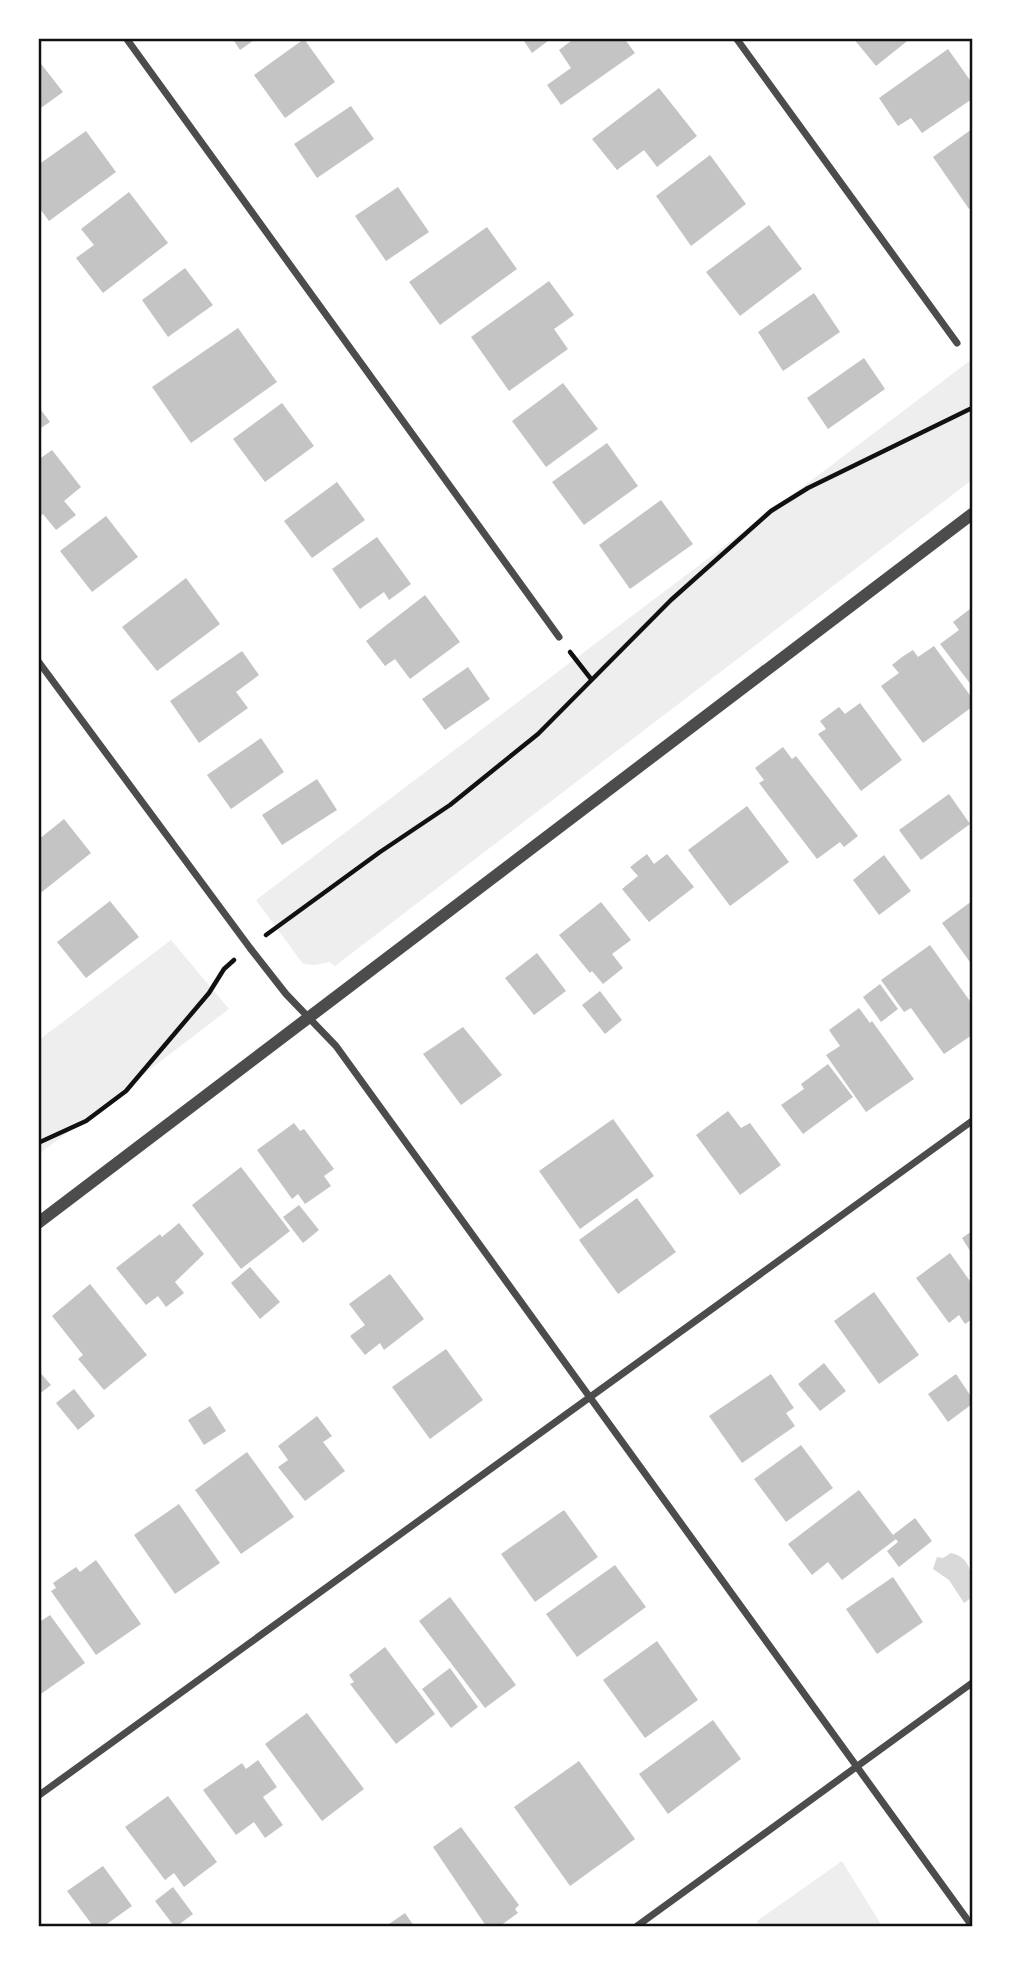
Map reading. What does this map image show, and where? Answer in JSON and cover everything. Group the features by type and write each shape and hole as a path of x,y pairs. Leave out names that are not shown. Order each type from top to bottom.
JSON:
{"street":[{"path":"125,38 559,637"},
{"path":"736,38 957,343"},
{"path":"38,1223 972,514"},
{"path":"38,661 250,948 336,1046 972,1927"},
{"path":"38,1796 972,1121"},
{"path":"637,1927 972,1684"}],"path":[{"path":"38,1143 86,1121 127,1091 209,993 224,969 380,852 450,805 538,734 727,547 771,511 808,488 972,408"},
{"path":"559,637 591,679"}],"shaded area":[{"path":"972,359 972,480 335,966 330,962 303,964 256,900"},
{"path":"171,940 229,1009 39,1154 39,1040"},
{"path":"951,1553 963,1559 970,1570 972,1597 964,1603 949,1580 933,1569 937,1557 943,1558"},
{"path":"842,1861 882,1926 760,1926 757,1921"}],"building":[{"path":"232,38 257,38 240,50"},
{"path":"522,38 552,38 532,53"},
{"path":"575,38 624,38 635,53 561,105 547,85 571,68 559,50"},
{"path":"853,38 911,38 876,66"},
{"path":"304,39 335,82 285,118 254,75"},
{"path":"948,49 972,83 972,99 922,133 911,118 898,126 879,98"},
{"path":"38,60 63,92 38,110"},
{"path":"659,88 697,136 657,167 644,150 617,170 592,139"},
{"path":"351,106 374,139 317,178 294,144"},
{"path":"972,129 972,207 969,209 933,157"},
{"path":"86,131 116,172 49,221 38,206 38,165"},
{"path":"710,155 746,204 691,246 656,196"},
{"path":"398,187 429,232 386,261 355,216"},
{"path":"129,192 168,243 103,293 76,258 94,245 81,229"},
{"path":"769,225 802,269 740,316 706,272"},
{"path":"487,227 517,269 440,325 409,282"},
{"path":"185,268 213,305 168,337 142,300"},
{"path":"549,281 574,315 554,329 568,349 509,391 471,337"},
{"path":"814,293 840,332 783,371 758,332"},
{"path":"238,328 277,382 191,443 152,387"},
{"path":"864,358 885,389 828,429 807,398"},
{"path":"563,383 598,429 546,467 512,421"},
{"path":"282,403 314,446 265,482 233,439"},
{"path":"38,406 50,422 38,430"},
{"path":"607,443 638,486 584,525 552,482"},
{"path":"52,450 81,487 64,501 76,515 56,530 43,514 38,517 38,460"},
{"path":"337,482 365,520 312,558 284,521"},
{"path":"661,500 693,544 630,589 599,545"},
{"path":"106,516 138,557 92,592 60,551"},
{"path":"377,537 411,584 389,600 384,592 360,609 332,569"},
{"path":"186,578 220,624 157,671 122,627"},
{"path":"425,595 460,642 410,679 395,659 385,666 366,641"},
{"path":"970,609 972,686 940,644 959,630 953,622"},
{"path":"934,646 972,698 972,707 923,743 881,686 899,673 892,665 902,657 913,650 918,657"},
{"path":"242,651 259,675 236,692 248,708 199,743 170,701"},
{"path":"468,667 490,699 445,730 422,699"},
{"path":"860,703 902,760 861,791 818,734 826,729 820,721 839,707 845,714"},
{"path":"261,738 284,772 231,809 207,775"},
{"path":"783,747 792,759 796,756 858,836 844,847 840,842 817,859 759,783 764,780 755,768"},
{"path":"317,779 337,810 282,845 262,815"},
{"path":"949,794 970,824 921,860 899,830"},
{"path":"747,806 789,862 730,906 688,850"},
{"path":"64,819 91,853 38,895 38,840"},
{"path":"647,854 654,864 667,854 694,887 649,922 622,889 638,876 630,867"},
{"path":"884,855 911,891 879,915 853,880"},
{"path":"110,901 139,937 86,978 57,942"},
{"path":"972,901 972,965 942,923"},
{"path":"601,902 631,940 612,954 623,968 603,984 592,971 590,973 559,935"},
{"path":"930,945 972,1004 972,1035 944,1054 911,1008 904,1012 881,980"},
{"path":"537,953 566,991 534,1015 505,978"},
{"path":"880,984 898,1009 881,1022 863,997"},
{"path":"600,991 622,1020 605,1034 582,1005"},
{"path":"859,1008 870,1023 872,1021 914,1079 866,1112 826,1055 840,1046 829,1030"},
{"path":"463,1027 502,1075 461,1105 423,1054"},
{"path":"828,1064 853,1097 803,1134 781,1105 804,1089 801,1084"},
{"path":"728,1111 741,1128 750,1123 781,1165 740,1195 696,1135"},
{"path":"613,1119 654,1176 580,1229 539,1171"},
{"path":"294,1123 300,1131 304,1129 334,1169 324,1176 331,1186 305,1204 298,1194 292,1199 257,1150"},
{"path":"241,1167 290,1231 241,1269 192,1205"},
{"path":"637,1198 676,1252 618,1294 579,1240"},
{"path":"299,1205 319,1230 303,1243 283,1217"},
{"path":"179,1223 204,1254 175,1282 184,1293 166,1307 158,1296 146,1305 116,1268"},
{"path":"972,1231 972,1254 962,1238"},
{"path":"950,1253 972,1284 972,1319 965,1324 959,1315 949,1323 916,1278"},
{"path":"250,1267 280,1302 260,1319 231,1283"},
{"path":"390,1274 424,1319 384,1350 380,1343 365,1355 350,1336 365,1325 349,1304"},
{"path":"90,1284 147,1355 104,1390 78,1359 83,1355 52,1316"},
{"path":"874,1292 919,1355 879,1384 834,1321"},
{"path":"446,1349 483,1400 430,1439 392,1387"},
{"path":"824,1363 846,1391 820,1411 798,1384"},
{"path":"38,1370 51,1385 38,1395"},
{"path":"771,1374 794,1408 786,1413 795,1426 742,1463 709,1416"},
{"path":"956,1374 972,1398 972,1404 948,1422 928,1394"},
{"path":"74,1389 95,1416 78,1430 56,1403"},
{"path":"210,1406 226,1431 204,1445 188,1420"},
{"path":"317,1416 332,1436 323,1442 345,1471 305,1501 278,1467 288,1460 278,1446"},
{"path":"801,1445 833,1488 786,1522 754,1479"},
{"path":"247,1452 294,1517 241,1554 195,1490"},
{"path":"859,1490 893,1535 915,1518 932,1541 899,1567 887,1551 898,1542 896,1539 842,1580 828,1562 812,1575 788,1544"},
{"path":"179,1504 220,1563 175,1594 134,1535"},
{"path":"564,1510 598,1557 535,1602 501,1554"},
{"path":"96,1560 141,1624 96,1655 51,1591 56,1588 53,1583 76,1567 80,1572"},
{"path":"615,1565 646,1607 577,1657 546,1614"},
{"path":"893,1577 923,1622 877,1654 846,1609"},
{"path":"450,1597 516,1685 485,1708 419,1621"},
{"path":"50,1615 85,1663 38,1696 38,1623"},
{"path":"657,1641 698,1700 645,1738 603,1680"},
{"path":"385,1647 435,1714 396,1744 350,1684 354,1682 349,1675"},
{"path":"450,1668 478,1707 451,1728 422,1689"},
{"path":"307,1713 364,1789 322,1821 265,1744"},
{"path":"713,1720 741,1759 668,1814 639,1774"},
{"path":"258,1760 277,1787 263,1797 283,1825 265,1838 254,1822 236,1835 203,1790 242,1763 246,1769"},
{"path":"579,1761 635,1839 570,1886 514,1807"},
{"path":"168,1796 217,1862 184,1887 174,1873 165,1880 125,1827"},
{"path":"461,1827 519,1905 515,1909 518,1913 500,1926 486,1926 433,1847"},
{"path":"103,1866 132,1906 104,1926 93,1926 67,1891"},
{"path":"173,1887 193,1914 177,1926 174,1926 155,1901"},
{"path":"405,1913 414,1926 386,1926"}]}
